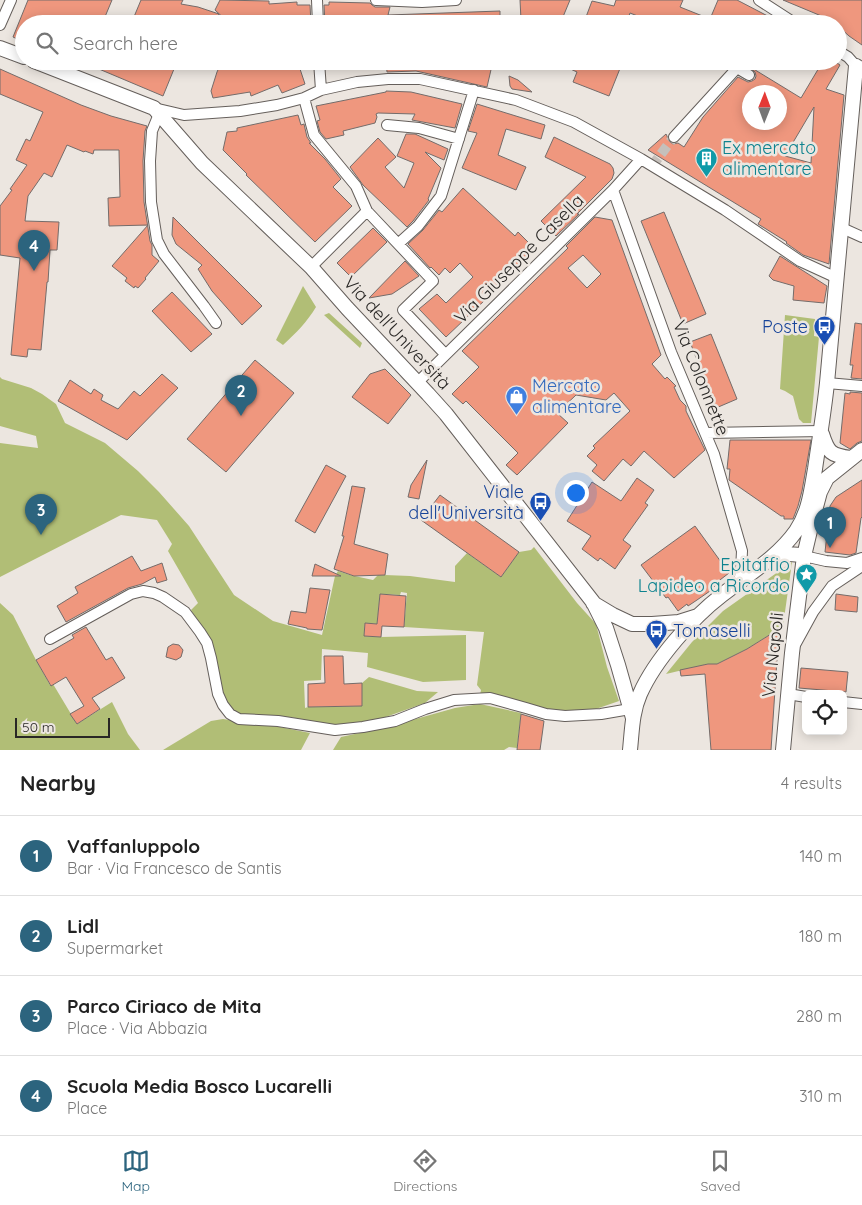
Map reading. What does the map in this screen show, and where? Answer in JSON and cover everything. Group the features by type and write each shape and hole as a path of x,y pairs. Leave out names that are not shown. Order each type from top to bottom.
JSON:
{"street":[{"path":"0,25 11,0"},
{"path":"318,0 318,15"},
{"path":"376,0 422,2 456,0"},
{"path":"759,0 782,15"},
{"path":"0,48 15,54"},
{"path":"630,750 631,714 655,666 698,616 721,596 772,558 795,532 804,517 810,499 828,383 859,68 847,57"},
{"path":"56,70 156,111 184,115 240,111 304,98 321,90 357,82 388,79 420,79 516,100 574,122 641,159 725,210 800,261 838,278"},
{"path":"320,70 321,90"},
{"path":"674,137 735,70"},
{"path":"740,70 749,75"},
{"path":"398,244 418,226 441,196 474,90"},
{"path":"304,98 314,135 356,186 367,211 433,281 403,310 445,354"},
{"path":"156,111 152,130 150,162 151,202 157,240 164,254 216,323"},
{"name":"Via dell'Università","path":"156,111 202,163 311,267 346,308 418,382 446,414 592,602 606,628 631,714"},
{"path":"387,125 419,128 459,139"},
{"name":"Via Giuseppe Casella","path":"418,382 613,190 641,159"},
{"name":"Via Colonnette","path":"613,190 671,352 714,454 742,551 739,583"},
{"path":"311,267 367,211"},
{"path":"842,228 862,237"},
{"path":"828,383 862,386"},
{"path":"706,433 822,431"},
{"path":"822,431 826,448 836,456 850,458"},
{"name":"Via Napoli","path":"783,750 804,556 820,492 827,478 862,450"},
{"path":"772,558 782,554 794,553 847,564 862,558"},
{"path":"792,654 798,638 813,612 832,586 862,566"},
{"path":"50,639 131,594 143,591 163,597 185,612 207,643 220,700 230,714 239,718 286,722 335,730 395,721 425,708 454,700 490,698 546,714 565,716 631,714"},
{"name":"Via dell'Università","path":"592,602 612,615 632,624 679,622 698,616"},
{"path":"788,694 802,696"},
{"path":"847,702 862,704"}],"green space":[{"path":"303,286 316,307 309,318 283,345 276,340"},
{"path":"329,313 362,343 360,348 324,315"},
{"path":"785,315 815,319 814,336 819,337 811,423 803,423 799,419 793,396 780,389"},
{"path":"0,377 42,394 56,404 65,423 105,443 138,471 189,526 234,595 273,621 322,635 335,576 338,571 373,580 378,575 385,575 455,582 455,566 467,553 501,577 519,552 531,550 534,547 577,603 596,624 607,667 619,701 596,709 561,713 480,695 481,690 477,685 484,632 404,627 407,593 401,592 400,595 380,594 377,624 365,623 364,636 466,635 466,680 423,682 367,667 368,653 322,649 321,680 304,681 305,708 362,706 362,683 369,677 417,691 438,692 425,703 366,724 336,726 290,717 245,716 230,709 223,700 205,634 191,610 198,603 168,551 172,544 157,520 121,515 0,577 0,443 38,448 36,436 0,426"},
{"path":"792,562 783,626 747,649 717,664 708,664 666,674 692,642 723,611"},
{"path":"0,603 13,615 50,685 53,684 77,724 112,702 128,734 140,750 0,750"},
{"path":"480,704 521,713 517,748 509,747 504,750 333,750 341,737 387,727 455,708"},
{"path":"223,719 310,733 301,750 163,750 211,721"}],"building":[{"path":"28,0 112,0 106,15 22,15"},
{"path":"141,0 183,0 181,4 219,14 218,15 135,15"},
{"path":"220,0 269,1 269,4 297,2 297,5 310,5 311,15 220,15 215,10"},
{"path":"520,0 570,0 564,15 521,15"},
{"path":"616,0 683,0 680,7 700,15 635,15 630,13 629,15 587,15 592,1 614,6"},
{"path":"718,0 737,0 766,15 712,15"},
{"path":"783,0 862,0 862,45 847,34 847,15 819,15"},
{"path":"329,2 370,3 375,7 390,7 388,15 325,15 324,5 329,5"},
{"path":"500,11 500,15 388,15"},
{"path":"0,69 81,105 147,126 143,161 144,202 148,225 109,226 108,198 120,197 119,150 94,150 93,154 67,145 52,177 44,173 28,196 25,221 59,222 57,250 50,250 41,350 28,349 27,357 11,355 20,258 0,255 0,206 27,165 16,160 26,139 30,141 43,112 0,94"},
{"path":"101,70 174,70 163,96"},
{"path":"218,70 300,70 305,84 282,93 278,85 251,96 250,92 213,98 211,91"},
{"path":"387,70 491,70 487,87 416,71 387,72"},
{"path":"573,70 619,70 609,96 573,82 577,72"},
{"path":"753,70 780,85 742,85 742,130 787,130 787,89 801,98 818,70 837,70 826,89 844,95 829,264 803,255 787,242 758,224 761,219 648,150 666,134 670,142 673,144 678,143 684,147 703,117 738,77 748,82 755,79 755,72","holes":["814,107 811,163 785,156"]},
{"path":"509,76 518,80 532,92 512,89"},
{"path":"386,91 411,92 462,104 455,128 412,120 415,114 378,113 376,114 375,123 343,131 344,135 326,139 320,132 317,121 320,120 316,106"},
{"path":"477,104 545,125 541,139 506,129 498,155 526,167 516,190 462,168 477,133 468,131"},
{"path":"298,115 301,125 304,124 307,137 311,143 309,143 341,179 333,187 352,206 315,242 223,150 227,132 237,131 237,128"},
{"path":"406,134 415,134 448,149 444,160 425,152 441,168 429,200 407,227 363,185 350,167 378,138 396,157 385,167 404,188 414,163 397,156"},
{"path":"554,137 610,164 614,173 612,179 556,236 541,221 586,177 545,157"},
{"path":"463,188 515,236 518,232 535,249 504,282 446,337 419,309 437,294 446,303 473,277 460,263 450,273 445,268 439,275 408,244 423,230 439,210 442,212"},
{"path":"664,212 706,314 683,324 641,221"},
{"path":"173,217 262,306 242,325 212,291 198,269 202,265 176,244 172,235"},
{"path":"595,217 612,220 661,355 652,364 665,379 667,377 676,386 674,387 680,400 686,406 686,411 705,450 674,478 644,451 631,466 623,459 604,481 592,471 597,465 587,456 595,448 593,446 630,411 614,393 606,400 576,395 557,413 568,423 517,475 506,465 518,453 466,401 463,404 452,394 479,367 462,351 568,248 566,246","holes":["583,255 601,274 587,288 568,268"]},
{"path":"148,225 152,255 159,261 138,288 135,286 134,288 125,281 127,278 112,266"},
{"path":"373,228 387,242 351,277 337,263"},
{"path":"780,256 827,286 824,303 793,300 794,286 773,280 769,276"},
{"path":"405,261 419,276 392,294 369,298"},
{"path":"172,292 212,334 191,352 152,311"},
{"path":"855,323 862,324 862,379 851,378 853,365 850,365"},
{"path":"711,334 737,399 716,408 690,342"},
{"path":"255,360 294,393 226,472 187,439"},
{"path":"385,369 411,395 388,424 352,397 370,374"},
{"path":"162,374 178,388 127,440 58,401 70,380 91,394 94,389 103,395 101,400 118,409 134,391 140,396"},
{"path":"850,392 862,393 862,441 850,449 840,443 845,393 850,394"},
{"path":"730,440 811,440 802,491 793,519 784,519 784,516 781,516 729,480 730,469 727,469"},
{"path":"427,460 419,499 408,497 411,485"},
{"path":"326,465 346,476 315,533 295,521"},
{"path":"637,478 654,490 645,503 648,505 623,540 631,546 615,569 600,558 598,561 582,549 591,536 567,521 592,482 621,501"},
{"path":"862,480 862,517 856,553 850,555 825,552 830,506 836,497"},
{"path":"352,486 365,488 354,544 388,554 385,575 354,576 334,569 344,536 342,536"},
{"path":"440,495 519,552 501,577 421,520"},
{"path":"695,526 729,573 716,583 710,591 678,611 641,565"},
{"path":"132,556 141,571 162,563 167,580 157,583 155,577 142,584 128,588 66,622 57,606 78,593 75,587"},
{"path":"315,564 341,576 312,576"},
{"path":"310,588 330,590 322,630 307,629 288,624 291,611 306,613"},
{"path":"380,594 406,596 404,627 382,626 381,637 364,636 365,623 377,624"},
{"path":"836,594 858,597 857,612 835,610"},
{"path":"86,627 106,660 112,657 125,678 92,698 100,709 77,724 70,714 84,706 66,677 51,686 36,660 74,638 72,635"},
{"path":"779,629 771,750 711,750 705,674 681,676 680,670 717,664 747,649"},
{"path":"173,644 179,645 183,650 181,657 176,660 166,657 168,647"},
{"path":"324,656 343,656 344,684 362,683 362,706 308,707 308,684 325,683"},
{"path":"801,668 848,672 846,690 799,688"},
{"path":"521,714 544,721 540,750 517,750"}],"tunnel":[{"path":"652,166 674,137"}],"place":[{"name":"Ex mercato alimentare","path":"706,177"},
{"name":"Scuola Media Bosco Lucarelli","path":"34,271"},
{"name":"Poste","path":"824,346"},
{"name":"Mercato alimentare","path":"516,415"},
{"name":"Lidl","path":"241,416"},
{"name":"Viale dell'Università","path":"540,521"},
{"name":"Parco Ciriaco de Mita","path":"41,535"},
{"name":"Vaffanluppolo","path":"830,548"},
{"name":"Epitaffio Lapideo a Ricordo","path":"806,594"},
{"name":"Tomaselli","path":"657,650"}]}
